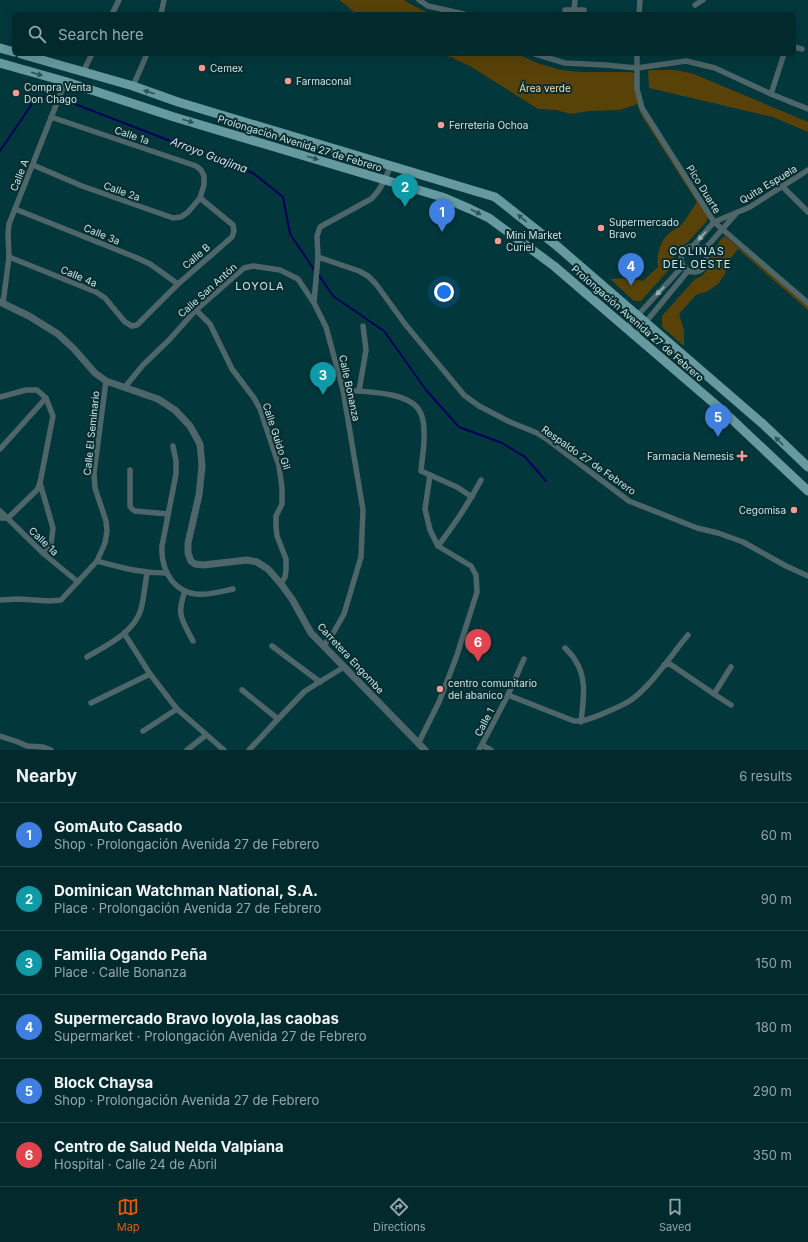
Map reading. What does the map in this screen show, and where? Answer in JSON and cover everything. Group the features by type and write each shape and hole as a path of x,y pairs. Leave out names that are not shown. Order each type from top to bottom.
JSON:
{"main road":[{"path":"0,48 12,51"},
{"name":"Prolongación Avenida 27 de Febrero","path":"28,56 133,86 178,102 495,197 557,246 637,315 763,424 808,467"},
{"name":"Prolongación Avenida 27 de Febrero","path":"0,63 64,86 174,116 442,197 470,208 489,218 554,266 635,335 723,411 808,491"},
{"path":"174,116 178,102"}],"street":[{"path":"113,12 119,0"},
{"path":"161,12 164,0"},
{"path":"419,0 428,6 455,12"},
{"path":"574,10 575,0"},
{"path":"639,12 640,0"},
{"path":"695,5 703,0"},
{"path":"564,10 584,10"},
{"path":"796,48 802,49"},
{"path":"83,72 91,56"},
{"path":"133,86 146,56"},
{"path":"542,56 565,63 637,68 686,61 715,68 771,94 808,109"},
{"name":"Pico Duarte","path":"638,56 636,89 642,108 714,222 808,303"},
{"path":"771,94 783,56"},
{"name":"Calle A","path":"2,302 9,257 9,224 64,86"},
{"name":"Calle 1a","path":"51,118 196,166 201,170 204,176 204,185 200,198"},
{"name":"Calle 2a","path":"33,165 82,186 172,218 181,217 188,212 200,198"},
{"name":"Calle Bonanza","path":"324,645 332,636 344,614 361,557 363,510 343,390 326,327 314,303 318,257 317,236 320,227 375,195 385,180 391,165"},
{"name":"Quita Espuela","path":"737,213 750,207 808,170"},
{"path":"782,186 808,212"},
{"name":"Calle B","path":"132,326 137,325 178,284 232,237 232,225 200,198"},
{"name":"Calle 3a","path":"14,209 135,257 150,264 178,284"},
{"path":"692,246 703,250 706,258 703,268 696,272 688,271 683,266 681,262 682,254 692,246 714,222 737,213"},
{"path":"703,250 737,213"},
{"name":"Calle 4a","path":"9,257 96,292 105,298 125,322 132,326"},
{"name":"Respaldo 27 de Febrero","path":"318,257 360,271 368,276 376,284 405,324 464,395 479,406 510,422 537,433 629,501 697,528 718,533 743,542 786,566 808,576"},
{"name":"Calle San Antón","path":"125,387 143,365 168,341 196,310 244,268 253,266 280,270 298,279 314,303"},
{"path":"626,328 683,266"},
{"path":"635,335 688,271"},
{"name":"Carretera Engombe","path":"2,302 58,334 74,349 95,374 106,381 158,399 175,410 190,426 200,444 202,466 199,495 188,543 188,553 191,561 195,564 203,565 247,560 257,562 268,569 292,599 311,633 425,750"},
{"name":"Calle Guido Gil","path":"196,310 210,324 232,369 254,398 260,409 276,459 282,488 282,504 276,516 276,527 277,536 286,559 285,577 281,584"},
{"path":"359,391 366,350 363,326"},
{"name":"Calle El Seminario","path":"0,600 61,600 97,561 105,543 107,531 106,521 95,488 94,473 106,381"},
{"path":"0,397 26,390 37,390 46,398 53,416 40,483 37,490 8,518 0,518"},
{"path":"343,390 382,393 395,396 408,401 418,409 422,417 424,431 421,471 457,487 472,497"},
{"path":"0,449 46,398"},
{"path":"173,446 176,461 176,474 161,554 167,573 178,588 185,592 205,594 232,590"},
{"path":"130,470 130,506 132,509 168,514"},
{"path":"418,744 442,695 456,658 477,592 476,575 471,566 438,546 430,530 425,509 430,475"},
{"path":"438,546 472,497 481,480"},
{"path":"40,483 53,528 51,546 44,554"},
{"name":"Calle 1a","path":"0,511 44,554 78,582"},
{"path":"97,561 147,573 167,573"},
{"path":"87,657 124,633 134,624 141,609 147,573"},
{"path":"185,592 181,603 181,619 193,641"},
{"path":"124,633 150,674 177,709 224,750"},
{"path":"508,695 574,721 581,722 617,708 631,700 664,665 688,635"},
{"path":"272,646 320,682"},
{"path":"565,648 576,661 581,671 584,684 581,722"},
{"name":"Calle 1","path":"480,747 508,695 524,659"},
{"path":"664,665 670,664 731,705"},
{"path":"249,750 305,691 344,667"},
{"path":"714,694 731,667"},
{"path":"90,703 150,674"},
{"path":"242,690 278,719"},
{"path":"143,730 177,709"},
{"path":"187,750 206,735"},
{"path":"0,736 13,740 27,748 43,747 51,750"},
{"path":"480,747 491,750"}],"green space":[{"path":"339,0 404,0 426,12 354,12"},
{"name":"Área verde","path":"446,56 522,56 540,64 561,70 582,72 632,72 635,74 638,97 708,217 707,221 688,242 679,248 675,254 673,265 641,301 634,301 610,279 629,278 643,281 658,267 658,257 662,242 668,234 679,227 697,202 642,116 637,104 620,110 589,111 571,114 556,110 538,109 470,66"},
{"path":"649,70 676,70 694,74 808,122 808,132 773,117 649,88"},
{"path":"725,236 808,305 808,310 738,249 728,262 725,274 718,284 708,291 696,295 679,314 684,330 684,346 662,327 662,316 695,279 702,276 707,270 711,263 710,255"}],"waterway":[{"name":"Arroyo Guajima","path":"0,151 36,98 54,96 253,173 283,197 290,234 315,271"},
{"name":"Arroyo Guajima","path":"318,274 333,296 384,331 426,390 459,427 502,443 525,457 546,481"}],"place":[{"name":"Cemex","path":"202,68"},
{"name":"Farmaconal","path":"288,81"},
{"name":"Compra Venta Don Chago","path":"16,93"},
{"name":"Ferreteria Ochoa","path":"441,125"},
{"name":"Dominican Watchman National, S.A.","path":"405,207"},
{"name":"Supermercado Bravo","path":"601,228"},
{"name":"GomAuto Casado","path":"442,232"},
{"name":"Mini Market Curiel","path":"498,241"},
{"name":"Supermercado Bravo loyola,las caobas","path":"631,286"},
{"name":"Familia Ogando Peña","path":"323,395"},
{"name":"Block Chaysa","path":"718,437"},
{"name":"Farmacia Nemesis","path":"742,456"},
{"name":"Cegomisa","path":"794,510"},
{"name":"Centro de Salud Nelda Valpiana","path":"478,662"},
{"name":"centro comunitario del abanico","path":"440,689"}],"district":[{"name":"COLINAS DEL OESTE","path":"697,257"},
{"name":"LOYOLA","path":"260,286"}]}
